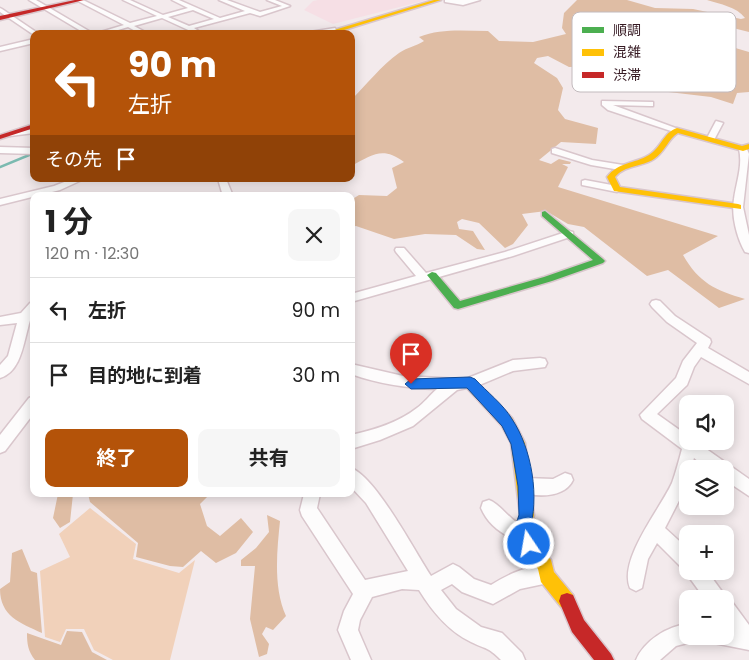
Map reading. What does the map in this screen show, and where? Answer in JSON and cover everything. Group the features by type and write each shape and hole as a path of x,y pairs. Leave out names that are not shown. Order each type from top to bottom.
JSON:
{"main road":[{"path":"3,15 80,0"},
{"path":"343,30 446,0"},
{"path":"3,133 30,121"},
{"path":"3,133 30,127"},
{"path":"742,206 617,189 611,177 614,170 620,167 651,158 657,154 660,143 666,136 677,130 711,138 747,150"},
{"path":"427,276 458,305 548,279 600,261 545,214"},
{"path":"464,383 507,422 518,443 525,486 527,515 521,534 545,566 547,576 568,603 578,626 605,660"}],"street":[{"path":"32,0 84,30"},
{"path":"80,0 138,30"},
{"path":"126,0 193,30"},
{"path":"176,0 220,20"},
{"path":"222,0 260,14 288,6 270,0"},
{"path":"446,0 463,3 477,0"},
{"path":"111,30 194,8"},
{"path":"189,28 250,11"},
{"path":"3,15 30,31"},
{"path":"1,48 30,42"},
{"path":"650,104 605,103 611,108 677,130"},
{"path":"711,138 720,123"},
{"path":"3,133 30,131"},
{"path":"0,150 30,151"},
{"path":"747,150 742,206 742,232 749,250"},
{"path":"554,151 591,162 620,167"},
{"path":"40,192 71,182"},
{"path":"584,183 617,189"},
{"path":"0,202 30,194"},
{"path":"355,297 569,234"},
{"path":"400,250 427,276"},
{"path":"656,304 671,319 705,342 701,350 688,365 682,382 647,415 679,439"},
{"path":"0,373 12,363 25,317 30,311"},
{"path":"0,321 25,317"},
{"path":"701,350 749,379"},
{"path":"355,441 378,435 423,412 448,388 495,370 524,362 540,363"},
{"path":"355,370 411,384 464,383"},
{"path":"0,446 30,407"},
{"path":"636,582 640,557 679,485 689,450"},
{"path":"694,450 708,460"},
{"path":"734,477 749,488"},
{"path":"355,479 372,498 426,584 449,616 477,635 495,640 515,660"},
{"path":"525,486 556,488 565,480"},
{"path":"311,497 308,510 318,529 331,544 354,582 360,588 366,589 402,580 426,584 453,573 468,586 493,594 516,579 547,576"},
{"path":"488,508 500,522 512,531 521,534"},
{"path":"654,529 679,553"},
{"path":"702,580 710,590"},
{"path":"361,660 348,630 351,618 366,589"},
{"path":"734,621 748,640"},
{"path":"646,660 662,643 679,634"},
{"path":"734,638 748,640"}],"shaded area":[{"path":"427,0 333,24 304,10 313,1"},
{"path":"577,0 627,0 655,8 693,9 707,12 572,12 572,67 548,56 537,58 534,63 557,78 563,88 558,110 565,119 598,128 596,144 561,142 539,160 551,164 559,159 571,162 570,164 562,164 568,167 558,187 718,236 683,255 695,272 716,289 745,299 719,308 668,270 647,276 584,227 568,224 546,211 522,214 528,225 513,244 505,248 479,223 462,219 457,222 459,229 473,231 485,250 477,249 456,235 425,234 394,239 355,226 355,198 359,195 387,196 397,188 392,168 404,162 390,154 383,153 355,164 355,96 380,69 399,53 424,41 419,37 436,32 488,31 499,41 533,42 566,34 562,28 564,13"},
{"path":"707,0 749,0 749,32 736,29 736,18 745,18 742,14 728,6"},
{"path":"736,48 749,52 749,92 737,93 733,104 711,97 668,92 736,92"},
{"path":"57,497 73,497 70,522 60,528 53,518"},
{"path":"89,497 207,497 200,504 207,526 220,536 241,518 253,532 236,553 216,563 201,551 183,567 170,566 136,557 138,543 90,502"},
{"path":"90,508 136,544 133,559 179,573 195,560 170,660 113,660 94,650 84,629 66,629 60,642 45,637 40,571 70,557 59,534"},
{"path":"267,515 280,521 277,569 279,593 286,616 273,630 266,627 262,634 269,644 267,654 259,657 250,619 255,566 241,566 241,560 256,548 269,532"},
{"path":"22,549 31,571 37,573 42,633 19,622 7,612 1,598 0,589 10,582 12,553"},
{"path":"67,631 82,632 92,652 107,660 35,660 28,647 27,633 61,645"}],"waterway":[{"path":"0,167 30,155"}],"traffic: fast":[{"path":"432,275 458,305 548,279 600,261 545,214"}],"traffic: slow":[{"path":"338,30 439,0"},
{"path":"738,207 617,189 611,177 625,166 653,156 660,150 669,136 677,130 743,149 749,146"},
{"path":"470,383 507,422 518,443 527,515 521,534 545,566 547,576 567,601"}],"traffic: jam":[{"path":"0,18 82,0"},
{"path":"0,137 30,127"},
{"path":"567,601 578,626 605,660"}],"route":[{"path":"411,384 457,384 470,382 507,422 518,443 525,486 527,515 521,534 529,544"}]}
